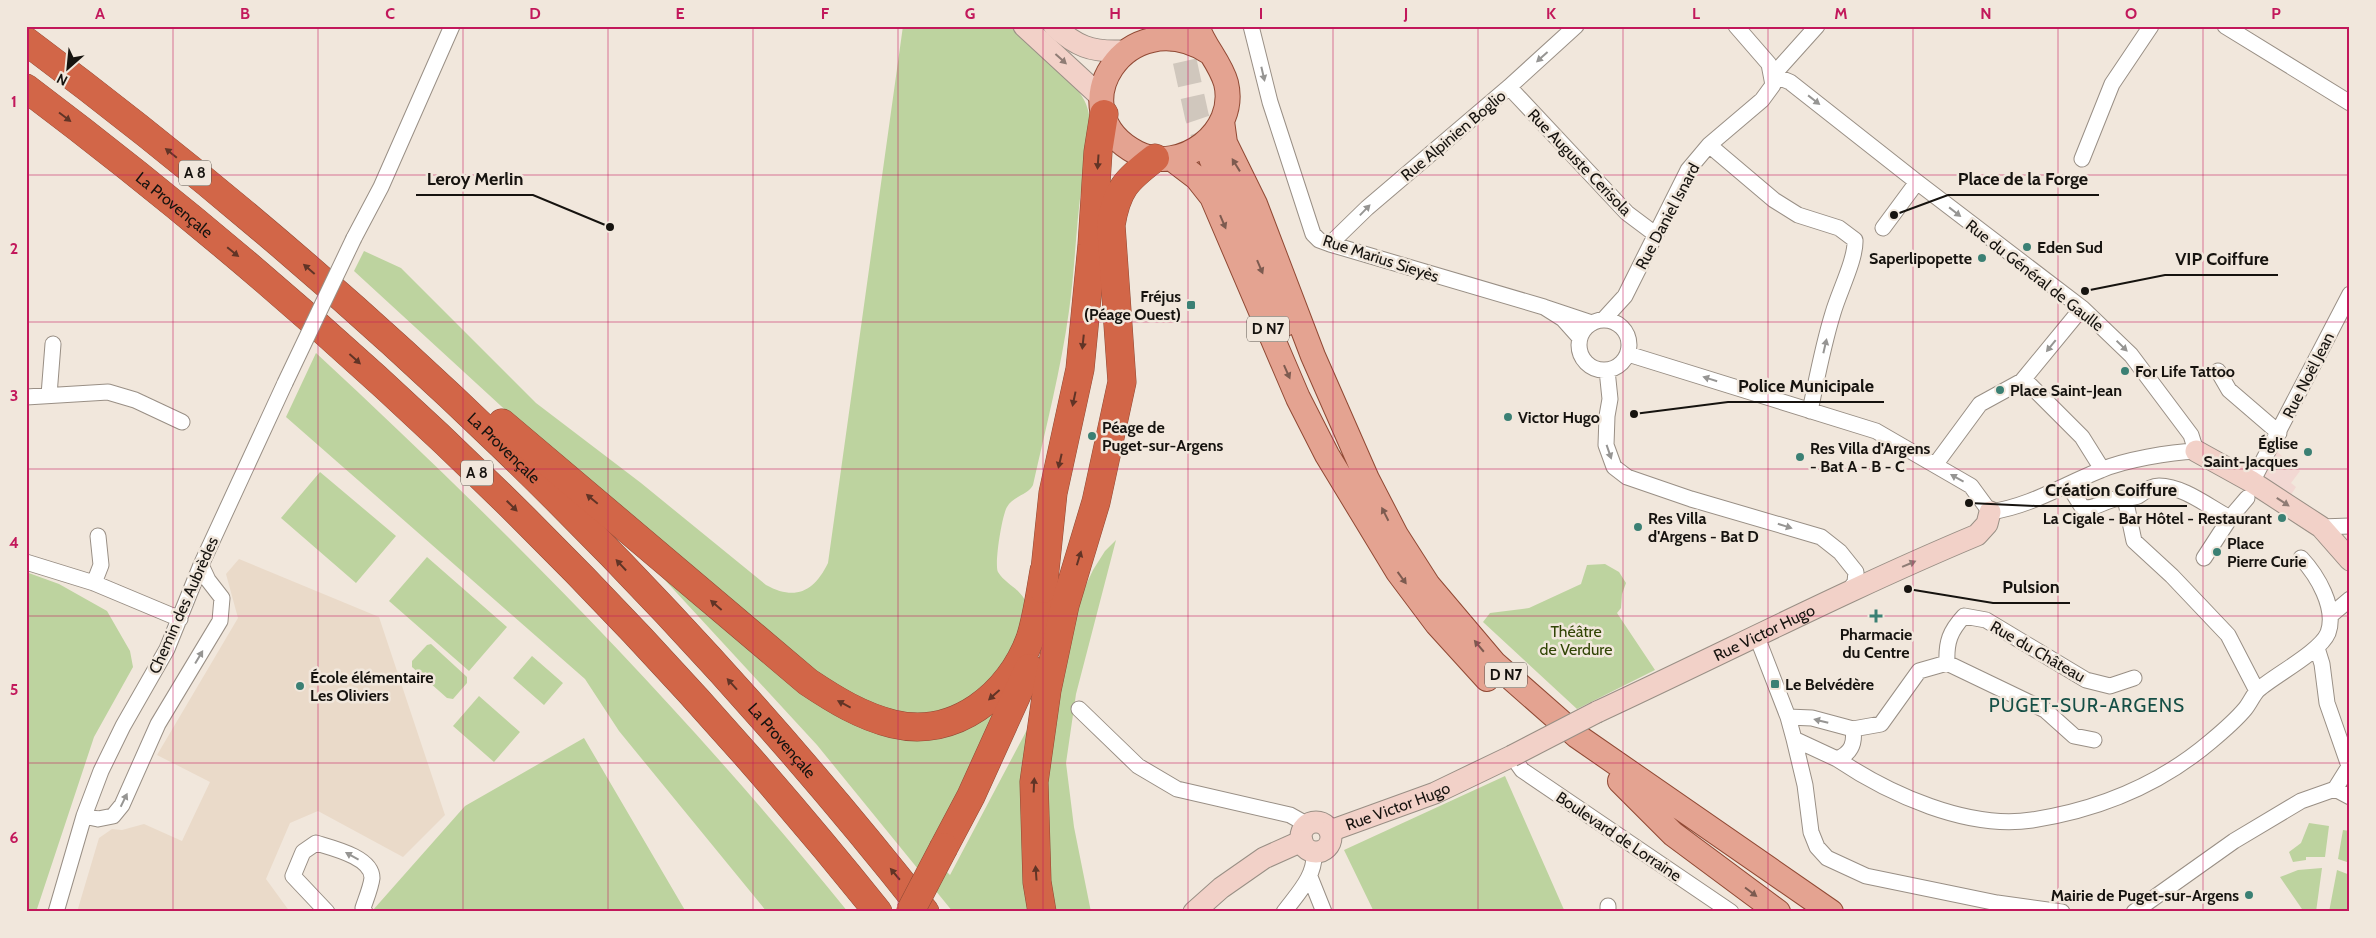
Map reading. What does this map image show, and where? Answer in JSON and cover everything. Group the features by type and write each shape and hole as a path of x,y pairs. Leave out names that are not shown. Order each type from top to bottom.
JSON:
{"highway":[{"name":"La Provençale","path":"26,41 118,110 359,312 577,519 729,681 924,912"},
{"name":"La Provençale","path":"26,88 94,139 256,271 377,379 512,505 696,699 807,825 878,912"},
{"path":"924,912 948,851 1036,651 1040,628 1053,493 1080,369 1092,246 1102,105"},
{"path":"910,912 948,851 1026,706 1065,605 1096,502 1122,382 1112,225 1115,202 1123,186 1135,173 1163,158"},
{"path":"359,312 471,397 808,682 841,704 864,715 895,724 922,726 949,721 975,710 992,698 1007,683 1030,638 1044,571"},
{"path":"1042,912 1037,882 1034,782 1047,690 1065,605"}],"main road":[{"path":"1197,26 1220,67 1226,85 1227,103 1222,120 1214,135 1202,146 1188,154 1163,158 1138,153 1123,143 1111,130 1102,105 1102,80 1110,64 1131,39 1165,33 1182,36 1197,42 1210,52"},
{"name":"D N7","path":"1222,120 1225,143 1255,204 1313,356 1367,479 1396,536 1428,585 1494,663 1577,736 1809,904"},
{"name":"D N7","path":"1163,158 1197,178 1212,197 1298,398 1327,455 1398,572 1436,624 1489,682 1526,715 1620,781 1809,904 1832,912"},
{"path":"1212,158 1294,346 1358,507"},
{"path":"1620,781 1673,834 1778,912"},
{"path":"1809,904 1837,912"}],"street":[{"name":"Chemin des Aubrèdes","path":"56,912 84,816 101,771 123,726 167,649 201,565 285,382 354,238 381,187 452,26"},
{"path":"1024,26 1102,105"},
{"path":"1054,26 1076,43 1100,52 1131,39"},
{"name":"Rue Marius Sieyès","path":"1251,26 1270,102 1313,234 1319,240 1544,307 1598,321"},
{"name":"Rue Alpinien Boglio","path":"1330,244 1367,208 1509,87 1576,26"},
{"path":"1736,26 1762,54 1769,64 1773,75"},
{"name":"Rue Daniel Isnard","path":"1598,321 1625,296 1688,170 1709,145 1762,100 1772,85 1773,75 1817,26"},
{"path":"2082,159 2112,84 2151,26"},
{"path":"2225,26 2350,103"},
{"name":"Rue du Général de Gaulle","path":"1773,75 1790,82 2082,308 2130,355 2191,435 2196,451"},
{"name":"Rue Auguste Cerisola","path":"1509,87 1627,213 1655,234"},
{"path":"1709,145 1774,200 1798,215 1839,228 1855,240 1856,252 1842,285 1832,316 1810,411"},
{"path":"1883,228 1917,182"},
{"name":"Rue Daniel Isnard","path":"1625,296 1626,331"},
{"name":"Rue Noël Jean","path":"2204,558 2250,490 2348,302"},
{"path":"1544,307 1563,319 1580,338"},
{"path":"1935,465 1980,404 2022,381 2082,308"},
{"path":"1612,320 1626,331 1630,346 1628,354 1620,364 1607,370 1591,366 1585,361 1579,346 1583,331 1598,321 1612,320"},
{"path":"49,394 53,344"},
{"path":"1628,354 1876,431 1971,486 1990,512 2031,502 2069,486 2102,469 2174,452 2196,451 2250,490 2321,527 2350,560"},
{"path":"1607,370 1610,398 1606,445 1614,467 1627,476 1682,496 1821,537 1840,552 1860,581"},
{"path":"2218,371 2229,390 2279,433"},
{"path":"2022,381 2028,383 2082,437 2102,469"},
{"path":"26,397 49,394 108,392 135,400 182,422"},
{"path":"2069,486 2082,507 2087,509 2115,499 2136,496 2152,487 2160,486 2175,489 2195,498 2230,518"},
{"path":"2125,498 2134,541 2172,576 2228,635 2256,692"},
{"name":"Rue Victor Hugo","path":"1308,839 1322,850 1329,844 1330,831 1435,793 1597,712 1757,637 1860,581 1977,535 1987,524 1990,512"},
{"path":"2321,527 2350,526"},
{"path":"94,583 101,565 98,536"},
{"path":"1794,739 1837,759 1867,779 1913,801 1940,810 1997,821 2031,820 2105,802 2146,786 2209,744 2246,708 2256,692 2316,648 2328,633 2331,616 2315,573 2301,558"},
{"path":"26,562 94,583 180,619"},
{"path":"84,816 98,819 113,816 122,806 158,724 220,621 222,598 208,580 201,565"},
{"path":"2331,616 2350,599"},
{"name":"Rue du Château","path":"1947,663 1946,645 1953,627 1964,616 1986,620 2086,680 2110,686 2134,678"},
{"path":"1757,637 1788,717 1805,785 1811,832 1817,847 1827,858 1866,876 2031,910 2062,912"},
{"path":"2134,912 2234,841 2301,801 2335,789 2349,766 2327,703 2322,664 2316,648"},
{"path":"1788,717 1812,718 1853,729 1881,724 1919,671 1947,663 2045,710 2074,736 2094,740"},
{"path":"1079,709 1138,766 1177,789 1290,815 1308,839 1314,864 1310,877 1284,912"},
{"path":"1837,759 1850,751 1855,740 1853,729"},
{"name":"Boulevard de Lorraine","path":"1512,756 1522,770 1730,912"},
{"path":"2335,789 2350,797"},
{"path":"1194,912 1221,888 1264,858 1308,839"},
{"path":"327,912 293,876 303,852 316,843 342,851 367,864 372,877 363,908 365,912"},
{"path":"1310,877 1324,912"}],"shaded area":[{"path":"2275,450 2300,471 2291,483 2296,487 2285,504 2252,482"},
{"name":"École élémentaire Les Oliviers","path":"239,559 379,617 445,815 403,857 318,811 290,823 266,879 290,912 77,912 99,838 112,829 122,830 144,824 182,841 210,782 157,755 238,618 226,574"}],"green space":[{"path":"903,26 1010,26 1073,84 1086,104 1090,123 1089,143 1080,199 1069,311 1053,398 1033,485 1007,507 999,540 998,572 1021,595 1028,606 1005,672 960,706 925,714 885,710 844,695 551,452 354,271 364,251 401,268 536,403 641,483 766,585 786,592 795,593 803,591 816,581 828,563"},
{"path":"316,353 456,486 592,623 723,764 848,912 767,912 619,731 585,679 286,417"},
{"path":"320,472 396,536 356,583 281,518"},
{"path":"1116,540 1076,694 1066,763 1074,827 1091,912 1054,912 1043,849 1048,737 1077,604 1093,570 1105,551"},
{"path":"427,557 507,627 469,671 389,601"},
{"name":"Théâtre de Verdure","path":"1605,564 1619,572 1626,583 1622,594 1621,608 1617,613 1655,670 1577,709 1483,622 1490,613 1529,608 1581,584 1587,565"},
{"path":"26,572 59,584 107,611 130,651 133,667 94,737 36,912 26,912"},
{"path":"666,574 877,729 1010,696 930,855 950,875 1029,726 1036,912 953,912 817,745 663,578"},
{"path":"431,644 467,677 467,683 453,699 447,698 412,667 412,661 427,645"},
{"path":"532,656 563,683 544,705 513,678"},
{"path":"479,696 520,732 494,762 453,726"},
{"path":"584,738 686,912 373,910 465,806"},
{"path":"1505,776 1565,912 1374,912 1344,850"},
{"path":"2309,823 2329,826 2325,857 2306,857 2306,860 2293,862 2289,852 2301,843"},
{"path":"2343,830 2350,831 2350,863 2338,859"},
{"path":"2322,868 2316,912 2304,912 2280,877 2298,870"},
{"path":"2337,870 2350,875 2350,912 2329,912"}],"tunnel":[{"path":"1177,26 1197,117 1211,158"}],"place":[{"name":"Place de la Forge","path":"1894,215"},
{"name":"Leroy Merlin","path":"610,227"},
{"name":"Eden Sud","path":"2027,247"},
{"name":"Saperlipopette","path":"1982,258"},
{"name":"VIP Coiffure","path":"2085,291"},
{"name":"Fréjus (Péage Ouest)","path":"1191,305"},
{"name":"For Life Tattoo","path":"2125,371"},
{"name":"Place Saint-Jean","path":"2000,390"},
{"name":"Police Municipale","path":"1634,414"},
{"name":"Victor Hugo","path":"1508,417"},
{"name":"Péage de Puget-sur-Argens","path":"1092,436"},
{"name":"Église Saint-Jacques","path":"2308,452"},
{"name":"Res Villa d'Argens - Bat A - B - C","path":"1800,457"},
{"name":"Création Coiffure","path":"1969,503"},
{"name":"La Cigale - Bar Hôtel - Restaurant","path":"2282,518"},
{"name":"Res Villa d'Argens - Bat D","path":"1638,527"},
{"name":"Place Pierre Curie","path":"2217,552"},
{"name":"Pulsion","path":"1908,589"},
{"name":"Pharmacie du Centre","path":"1876,616"},
{"name":"Le Belvédère","path":"1775,684"},
{"name":"École élémentaire Les Oliviers","path":"300,686"},
{"name":"Mairie de Puget-sur-Argens","path":"2249,895"}],"district":[{"name":"PUGET-SUR-ARGENS","path":"2087,705"}]}
